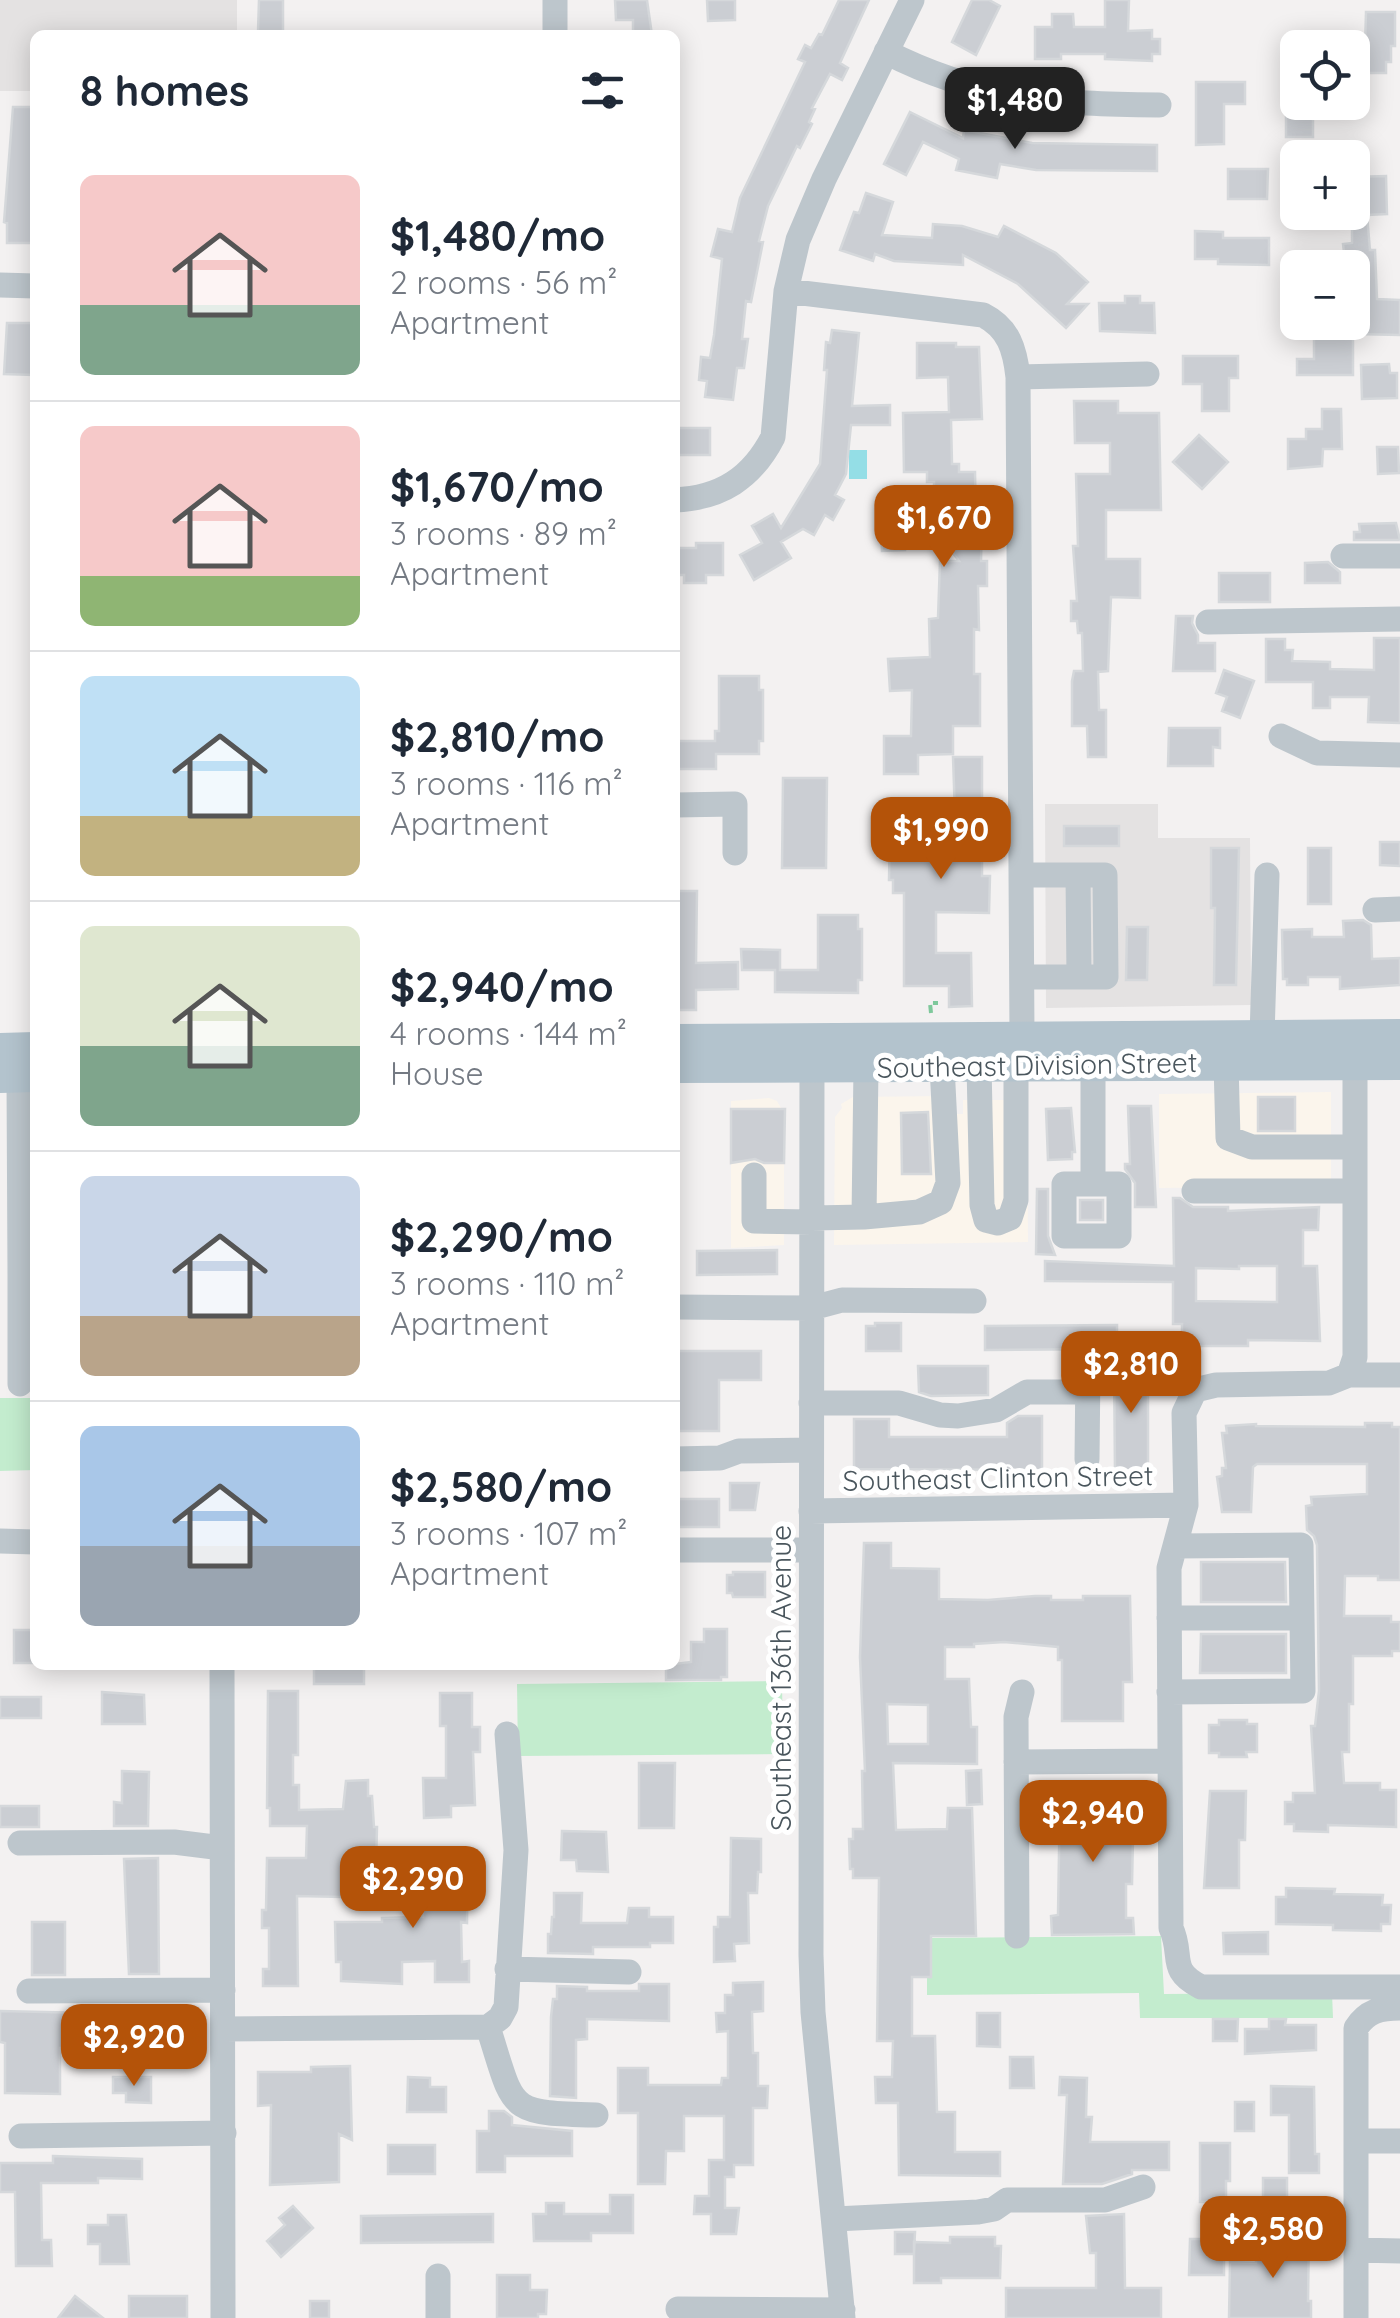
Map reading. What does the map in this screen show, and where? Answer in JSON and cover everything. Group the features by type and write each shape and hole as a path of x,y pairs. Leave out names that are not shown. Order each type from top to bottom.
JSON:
{"main road":[{"name":"Southeast Division Street","path":"680,1040 812,1051 1019,1050 1262,1036 1400,1035"},
{"path":"0,1050 22,1070"},
{"name":"Southeast Division Street","path":"680,1065 812,1051 866,1067 979,1065 1019,1050 1092,1064 1400,1064"}],"street":[{"path":"554,0 555,30"},
{"path":"680,500 704,498 727,489 762,458 773,437 786,290 808,212 912,0"},
{"path":"886,52 937,76 1004,95 1070,104 1159,105"},
{"path":"0,285 30,286"},
{"path":"786,290 983,315 997,322 1009,338 1018,377 1022,978 1016,1200 1010,1218 998,1223 986,1220 982,1205 979,1065"},
{"path":"1018,377 1147,374"},
{"path":"1344,556 1400,556"},
{"path":"1208,622 1400,618"},
{"path":"1281,736 1317,753 1400,755"},
{"path":"680,804 735,804 735,852"},
{"path":"1021,875 1078,875 1079,978 1022,978"},
{"path":"1262,1036 1266,875"},
{"name":"Southeast 136th Avenue","path":"812,1051 812,1983 843,2314"},
{"path":"1226,1063 1228,1138 1252,1147 1355,1147"},
{"path":"1092,1064 1093,1184"},
{"path":"1349,1375 1355,1357 1354,1064"},
{"path":"754,1175 754,1221 864,1218 919,1212 941,1202 948,1183 942,1066"},
{"path":"864,1218 866,1067"},
{"path":"20,1384 27,1275 22,1070"},
{"path":"1194,1191 1355,1191"},
{"path":"680,1306 812,1308 842,1300 974,1301"},
{"path":"1400,1375 1349,1375 1329,1383 1216,1384 1195,1390 1184,1413 1186,1505 1169,1568 1171,1928 1176,1940 1176,1965 1186,1979 1201,1987 1400,1987"},
{"path":"812,1403 899,1403 940,1416 958,1416 996,1410 1027,1392 1088,1380 1087,1459"},
{"path":"680,1459 720,1458 739,1451 811,1450"},
{"name":"Southeast Clinton Street","path":"810,1511 1186,1505"},
{"path":"0,1542 30,1542"},
{"path":"1169,1692 1303,1691 1301,1545 1175,1546"},
{"path":"680,1550 810,1550"},
{"path":"1169,1618 1302,1618"},
{"path":"222,1670 223,2318"},
{"path":"1016,1936 1016,1717 1022,1692"},
{"path":"224,2029 488,2027 500,2018 506,2007 516,1850 507,1734"},
{"path":"1016,1762 1169,1761"},
{"path":"20,1844 174,1842 222,1848"},
{"path":"507,1968 628,1972"},
{"path":"28,1992 222,1990"},
{"path":"1356,2318 1356,2028 1364,2015 1400,2008"},
{"path":"488,2027 507,2086 520,2106 542,2114 596,2115"},
{"path":"22,2136 224,2134"},
{"path":"1356,2141 1400,2141"},
{"path":"835,2219 978,2212 994,2209 1007,2200 1105,2200 1143,2187"},
{"path":"1356,2250 1400,2250"},
{"path":"438,2276 438,2318"},
{"path":"678,2309 843,2314"}],"path":[{"path":"931,1018 930,1003 938,1003"}],"shaded area":[{"path":"0,0 237,0 237,30 30,30 30,91 0,91"},
{"path":"1045,804 1158,804 1158,838 1250,838 1251,1005 1046,1008"},
{"path":"1331,1092 1331,1186 1159,1188 1159,1094"},
{"path":"946,1096 947,1114 963,1114 963,1100 1027,1100 1028,1242 834,1245 835,1117 841,1104 853,1097"},
{"path":"731,1101 777,1101 784,1113 784,1245 731,1248"}],"green space":[{"path":"0,1398 30,1398 30,1470 0,1471"},
{"path":"782,1681 783,1754 518,1756 517,1684"},
{"path":"1161,1936 1164,1994 1332,1993 1333,2018 1140,2018 1139,1993 927,1995 927,1938"}],"water":[{"path":"849,450 867,450 867,479 849,479"}],"building":[{"path":"259,0 283,0 283,30 258,30"},
{"path":"615,0 647,0 651,30 633,30 633,20 616,20"},
{"path":"707,0 735,0 735,20 708,21"},
{"path":"839,0 869,0 840,63 848,68 842,80 830,74 812,108 812,124 768,206 751,302 746,301 742,339 748,339 744,368 737,368 733,400 705,397 707,381 699,380 701,357 710,358 714,335 722,259 711,256 718,229 732,232 740,198 805,62 798,59 805,45 811,48 822,35"},
{"path":"972,0 989,0 1000,6 976,55 952,42"},
{"path":"1105,0 1129,0 1128,31 1152,30 1152,39 1160,39 1160,54 1152,54 1152,61 1105,59 1105,54 1061,54 1061,59 1035,59 1035,27 1052,27 1052,14 1073,14 1074,27 1105,27"},
{"path":"1366,12 1395,12 1395,46 1391,46 1386,73 1370,73 1370,30 1365,30"},
{"path":"1196,82 1245,82 1245,104 1224,104 1224,144 1196,145"},
{"path":"13,107 30,107 30,243 7,243 4,222"},
{"path":"910,112 963,138 964,130 1032,143 1157,145 1157,171 1036,170 1000,164 997,178 956,170 959,159 923,142 906,175 884,164"},
{"path":"1286,120 1313,120 1313,137 1286,137"},
{"path":"1228,169 1268,169 1267,199 1228,199"},
{"path":"1370,176 1386,176 1387,214 1370,215"},
{"path":"866,193 893,202 882,235 932,238 933,224 962,226 998,237 1004,226 1056,253 1088,282 1067,304 1088,304 1066,328 1018,284 963,255 963,265 894,261 875,254 873,261 840,250 854,212 859,213"},
{"path":"1352,230 1368,230 1370,250 1344,250 1343,244 1352,243"},
{"path":"1195,231 1223,232 1223,238 1269,238 1269,265 1218,264 1218,259 1195,259"},
{"path":"1370,250 1375,250 1377,299 1400,300 1400,335 1370,334"},
{"path":"1125,296 1140,296 1140,303 1154,303 1155,333 1100,331 1099,303 1125,303"},
{"path":"7,323 30,323 30,375 4,374"},
{"path":"832,330 859,333 852,406 890,405 890,425 851,425 846,474 835,495 844,500 833,520 825,515 814,535 803,529 781,542 791,558 754,580 740,555 762,543 752,526 773,514 781,528 820,464 826,342 830,343"},
{"path":"1314,340 1353,340 1353,375 1297,375 1297,359 1314,359"},
{"path":"917,343 979,347 982,419 951,420 952,464 959,464 959,472 975,472 976,519 982,519 981,561 987,561 987,586 978,586 979,630 974,629 974,674 980,674 980,726 953,726 953,754 918,755 918,774 884,774 884,736 911,736 912,690 890,691 888,659 930,657 929,619 938,618 940,561 959,561 939,535 940,500 934,500 934,482 927,482 927,472 904,472 903,413 949,412 948,377 917,378"},
{"path":"1183,356 1238,356 1238,378 1229,378 1229,411 1202,411 1202,384 1183,384"},
{"path":"1389,364 1390,373 1397,373 1397,398 1362,399 1361,365"},
{"path":"1074,401 1118,401 1118,413 1159,413 1161,510 1106,510 1106,559 1140,559 1140,598 1111,597 1108,671 1098,672 1099,710 1106,710 1106,757 1088,757 1087,726 1072,726 1074,671 1083,671 1082,633 1078,633 1077,621 1071,621 1071,601 1077,601 1073,546 1078,546 1076,474 1110,474 1110,443 1075,443"},
{"path":"1322,409 1341,409 1342,449 1323,449 1322,466 1288,469 1288,439 1306,439 1306,429 1322,429"},
{"path":"680,428 710,428 710,455 680,455"},
{"path":"1199,435 1228,462 1202,489 1173,462"},
{"path":"1377,447 1398,447 1399,473 1378,474"},
{"path":"1396,523 1400,540 1354,540 1354,532 1360,532 1359,524"},
{"path":"881,528 905,528 905,550 882,551"},
{"path":"696,543 723,543 723,575 706,575 706,583 684,583 684,575 680,575 680,548 696,548"},
{"path":"1328,562 1340,572 1340,583 1305,583 1305,563"},
{"path":"1219,573 1270,573 1270,602 1219,602"},
{"path":"1176,616 1193,616 1198,643 1215,643 1215,671 1173,671"},
{"path":"1374,638 1400,638 1400,723 1368,722 1369,697 1330,697 1330,708 1313,708 1313,682 1266,682 1266,639 1285,639 1285,650 1293,650 1292,661 1330,662 1330,669 1374,670"},
{"path":"1224,670 1254,681 1240,718 1222,711 1227,697 1216,693"},
{"path":"719,676 759,676 759,690 763,690 763,741 759,741 759,754 716,754 716,769 680,769 680,741 715,741 715,731 719,731"},
{"path":"1169,728 1220,728 1220,748 1213,747 1213,766 1168,766"},
{"path":"953,757 982,757 982,876 990,876 989,913 936,912 936,953 971,953 972,1006 949,1007 949,986 904,986 904,893 893,893 893,880 889,880 893,815 955,815"},
{"path":"783,778 827,778 826,868 782,868"},
{"path":"1064,826 1119,826 1119,846 1064,846"},
{"path":"1380,842 1400,842 1400,866 1380,865"},
{"path":"1211,848 1239,848 1236,985 1214,985"},
{"path":"1308,848 1331,848 1331,904 1308,904"},
{"path":"680,891 697,891 696,963 738,962 738,989 696,990 696,1010 680,1010"},
{"path":"818,915 858,915 858,929 862,929 862,980 858,980 858,993 775,992 775,970 742,970 741,949 780,950 780,970 818,970"},
{"path":"1363,920 1371,925 1372,959 1400,958 1400,985 1340,989 1340,977 1308,977 1308,985 1287,985 1287,979 1283,979 1282,930 1312,929 1312,937 1344,937 1343,921"},
{"path":"1127,927 1148,927 1147,980 1126,980"},
{"path":"1258,1097 1295,1097 1295,1131 1258,1131"},
{"path":"1128,1106 1151,1106 1156,1207 1135,1207 1135,1183 1125,1169 1125,1164 1130,1164"},
{"path":"1071,1108 1075,1152 1072,1159 1048,1160 1046,1109"},
{"path":"731,1109 785,1109 784,1163 755,1159 731,1163"},
{"path":"928,1112 931,1174 902,1174 901,1113"},
{"path":"1037,1189 1048,1189 1048,1236 1055,1255 1036,1254"},
{"path":"1173,1198 1193,1207 1228,1207 1228,1211 1319,1207 1318,1230 1303,1230 1303,1266 1317,1266 1320,1341 1248,1340 1248,1346 1182,1346 1182,1324 1173,1324 1173,1282 1045,1281 1045,1261 1174,1266","holes":["1277,1266 1277,1302 1196,1301 1196,1268"]},
{"path":"1080,1200 1103,1200 1103,1220 1080,1220"},
{"path":"777,1250 777,1274 697,1275 697,1251"},
{"path":"901,1323 901,1351 866,1351 866,1326"},
{"path":"1117,1325 1117,1349 985,1350 985,1326"},
{"path":"680,1351 761,1351 761,1380 719,1380 719,1431 680,1431"},
{"path":"1148,1361 1148,1470 1115,1471 1114,1362"},
{"path":"918,1366 988,1366 988,1395 931,1396 919,1392"},
{"path":"1018,1416 1042,1416 1042,1470 854,1469 854,1419 889,1419 889,1437 1007,1437 1007,1423"},
{"path":"1365,1423 1392,1423 1392,1427 1400,1427 1400,1580 1345,1576 1344,1616 1391,1616 1391,1622 1400,1622 1400,1651 1392,1651 1392,1656 1353,1656 1349,1752 1342,1752 1344,1783 1380,1783 1380,1790 1396,1790 1396,1827 1328,1825 1328,1832 1294,1831 1294,1824 1285,1824 1285,1802 1293,1802 1293,1793 1315,1793 1311,1726 1315,1726 1319,1691 1317,1545 1307,1530 1306,1506 1312,1505 1311,1497 1367,1494 1367,1464 1257,1464 1253,1467 1251,1512 1222,1512 1217,1477 1226,1468 1222,1433 1227,1433 1226,1426 1365,1427"},
{"path":"730,1483 759,1483 755,1510 730,1510"},
{"path":"680,1499 719,1499 719,1527 680,1527"},
{"path":"864,1543 891,1543 891,1568 939,1569 939,1599 1051,1596 1051,1600 1083,1600 1083,1596 1130,1596 1132,1682 1123,1682 1123,1721 1062,1721 1062,1660 1058,1660 1058,1647 1004,1642 945,1647 945,1679 969,1679 971,1727 977,1727 977,1764 893,1763 896,1830 947,1829 948,1808 972,1808 976,1936 931,1936 931,1977 912,1977 912,2036 935,2036 937,2112 955,2112 955,2152 1000,2152 1000,2176 899,2175 898,2103 876,2103 875,2077 892,2077 893,2041 877,2041 879,1878 853,1878 850,1869 849,1839 853,1839 853,1829 863,1829 865,1771 860,1657","holes":["887,1704 928,1705 928,1744 888,1744"]},
{"path":"1201,1562 1285,1562 1286,1602 1201,1602"},
{"path":"765,1572 765,1597 733,1597 727,1593 727,1575"},
{"path":"704,1629 727,1629 727,1677 666,1680 666,1670 680,1670 680,1663 691,1662 691,1642 704,1642"},
{"path":"14,1630 30,1630 30,1663 14,1663"},
{"path":"1201,1634 1286,1634 1286,1673 1200,1673"},
{"path":"314,1670 364,1670 364,1684 314,1684"},
{"path":"268,1691 298,1691 298,1755 293,1755 293,1785 299,1785 299,1810 343,1809 346,1781 368,1780 368,1796 372,1796 377,1827 376,1866 343,1864 342,1897 297,1896 298,1986 263,1986 263,1969 269,1969 269,1928 262,1928 267,1858 306,1858 307,1826 270,1826"},
{"path":"102,1692 144,1695 145,1724 102,1724"},
{"path":"440,1693 472,1693 472,1727 480,1727 480,1752 473,1752 475,1805 451,1806 451,1817 424,1818 423,1778 446,1778 446,1726 440,1726"},
{"path":"0,1697 41,1697 41,1718 0,1718"},
{"path":"1219,1720 1257,1724 1257,1752 1246,1752 1247,1757 1209,1753 1209,1725 1219,1725"},
{"path":"639,1763 675,1763 674,1828 639,1828"},
{"path":"981,1770 982,1804 967,1805 966,1771"},
{"path":"122,1771 149,1772 148,1826 114,1826 114,1802 122,1803"},
{"path":"1123,1791 1123,1829 1126,1838 1133,1838 1132,1884 1126,1884 1126,1918 1133,1918 1134,1934 1052,1935 1051,1916 1058,1915 1060,1792"},
{"path":"1210,1791 1246,1791 1245,1840 1239,1840 1239,1888 1204,1888"},
{"path":"0,1806 39,1806 39,1827 0,1827"},
{"path":"562,1831 606,1832 608,1872 577,1871 576,1860 561,1860"},
{"path":"731,1838 761,1839 761,1872 757,1893 748,1893 749,1943 734,1944 735,1961 714,1962 714,1927 718,1927 718,1917 730,1917"},
{"path":"454,1850 454,1862 468,1862 467,1923 461,1922 462,1962 469,1961 469,1982 435,1982 435,1961 402,1962 402,1984 341,1981 341,1962 336,1962 335,1922 423,1917 422,1851"},
{"path":"158,1858 159,1974 129,1974 124,1859"},
{"path":"1286,1888 1383,1895 1382,1905 1391,1905 1390,1924 1381,1924 1381,1931 1276,1924 1276,1897 1286,1897"},
{"path":"554,1893 582,1893 581,1923 627,1923 629,1908 649,1908 649,1917 673,1917 673,1943 593,1947 593,1954 548,1953"},
{"path":"32,1922 65,1922 65,1975 32,1975"},
{"path":"1268,1932 1268,1954 1224,1954 1223,1933"},
{"path":"763,1982 763,2011 752,2012 753,2053 758,2053 758,2086 768,2086 767,2108 753,2108 753,2165 734,2165 734,2177 725,2177 725,2208 739,2208 736,2234 711,2234 711,2214 694,2214 695,2196 709,2196 709,2160 724,2160 724,2116 684,2116 684,2151 666,2151 665,2184 638,2184 638,2113 618,2113 618,2068 648,2068 648,2085 721,2085 722,2078 728,2078 728,2031 717,2032 716,2013 725,2013 725,1995 733,1995 733,1983"},
{"path":"639,1984 669,1984 669,2021 587,2019 587,2039 576,2040 576,2098 550,2096 551,2017 557,1986 587,1987 587,1991 639,1991"},
{"path":"134,2008 168,2008 168,2042 104,2042 104,2048 60,2048 60,2094 5,2093 5,2043 0,2042 0,2011 134,2014"},
{"path":"977,2013 1000,2013 1000,2047 977,2046"},
{"path":"1213,2019 1238,2019 1237,2041 1213,2041"},
{"path":"1269,2019 1286,2019 1285,2025 1316,2025 1316,2050 1245,2054 1245,2029 1269,2029"},
{"path":"1010,2057 1033,2057 1034,2088 1010,2088"},
{"path":"350,2066 352,2140 339,2134 339,2182 270,2185 271,2105 258,2106 258,2072 311,2072 311,2067"},
{"path":"113,2077 151,2077 151,2103 126,2102 126,2093 113,2093"},
{"path":"408,2077 430,2078 430,2087 446,2087 446,2112 407,2112"},
{"path":"1060,2077 1087,2078 1086,2117 1092,2117 1090,2142 1169,2142 1169,2170 1132,2170 1132,2174 1102,2184 1063,2184 1067,2095 1059,2095"},
{"path":"1271,2086 1314,2087 1319,2173 1289,2173 1289,2115 1271,2115"},
{"path":"1235,2102 1254,2102 1254,2131 1235,2131"},
{"path":"489,2111 504,2111 512,2117 512,2125 572,2131 572,2156 505,2156 505,2172 477,2172 477,2131 489,2131"},
{"path":"1200,2143 1230,2143 1226,2202 1200,2202"},
{"path":"388,2145 435,2145 435,2174 388,2174"},
{"path":"53,2156 142,2159 142,2179 41,2183 42,2240 51,2240 52,2266 16,2266 15,2192 0,2192 0,2163 53,2163"},
{"path":"1263,2178 1287,2178 1287,2201 1263,2202"},
{"path":"610,2195 633,2195 633,2233 591,2233 591,2241 534,2241 533,2214 546,2214 546,2203 564,2203 564,2214 610,2214"},
{"path":"293,2206 313,2228 281,2257 267,2241 285,2225 279,2218"},
{"path":"493,2214 493,2242 361,2243 361,2216"},
{"path":"1124,2214 1125,2288 1161,2288 1161,2318 1006,2318 1006,2288 1096,2288 1096,2253 1090,2253 1086,2216"},
{"path":"108,2215 126,2215 129,2264 100,2264 100,2244 88,2244 88,2225 108,2225"},
{"path":"1288,2229 1309,2229 1311,2318 1229,2318 1230,2262 1256,2263 1256,2243 1281,2244 1288,2240"},
{"path":"895,2232 915,2232 914,2254 895,2254"},
{"path":"950,2237 995,2237 995,2246 1001,2246 1000,2278 941,2278 941,2283 914,2283 914,2242 950,2243"},
{"path":"1190,2239 1212,2239 1212,2245 1224,2245 1224,2275 1189,2275"},
{"path":"497,2275 530,2275 530,2290 547,2290 546,2314 538,2314 538,2318 497,2318"},
{"path":"75,2296 103,2318 58,2318"},
{"path":"129,2296 187,2296 187,2318 129,2318"},
{"path":"310,2301 329,2301 329,2318 310,2318"}]}
